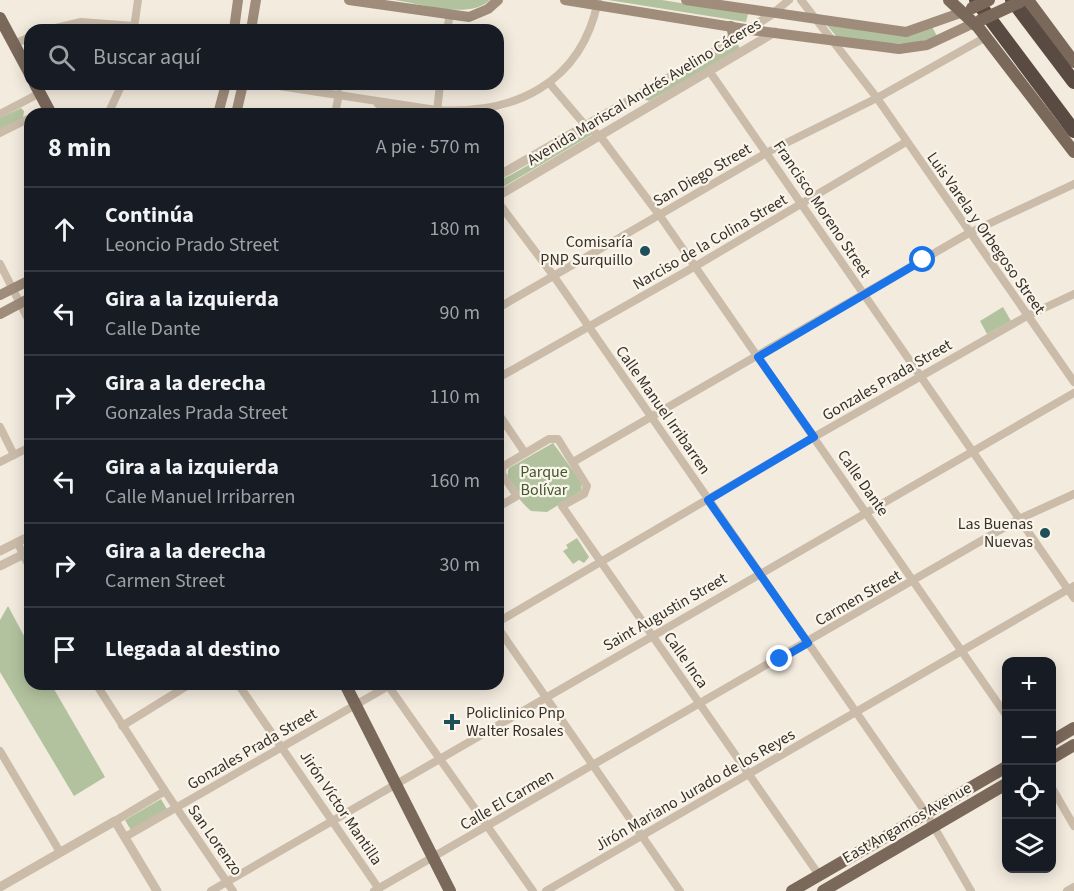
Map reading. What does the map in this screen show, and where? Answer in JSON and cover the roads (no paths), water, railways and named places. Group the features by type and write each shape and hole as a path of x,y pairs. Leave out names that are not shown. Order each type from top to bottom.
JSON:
{"highway":[{"path":"1021,1 1074,82"},
{"path":"970,7 1074,131"}],"main road":[{"path":"235,24 238,0"},
{"path":"349,0 469,17 479,15 498,0"},
{"path":"565,0 597,2 751,30 876,46 916,48 1021,1 1074,62"},
{"path":"686,0 802,19 906,32 937,23 989,0"},
{"path":"949,0 970,7 986,37 1074,152"},
{"path":"252,24 256,1"},
{"path":"0,18 24,63"},
{"path":"799,35 794,26 802,19"},
{"path":"937,23 944,29 944,37"},
{"path":"731,26 733,35 731,42"},
{"path":"876,46 873,38 879,28"},
{"path":"38,90 44,108"},
{"path":"220,108 224,90"},
{"path":"237,108 242,90"},
{"path":"0,295 24,283"},
{"path":"0,314 24,301"},
{"path":"348,690 450,891"},
{"path":"1056,739 1074,728"},
{"path":"1056,756 1074,745"},
{"name":"East Angamos Avenue","path":"792,891 1002,769"},
{"name":"East Angamos Avenue","path":"826,890 1002,786"}],"street":[{"path":"135,24 138,0"},
{"path":"772,14 789,0"},
{"name":"Luis Varela y Orbegoso Street","path":"801,0 877,98 1074,382"},
{"path":"493,108 500,107 550,84 574,58 584,42 597,2"},
{"path":"448,24 450,14"},
{"name":"Avenida Mariscal Andrés Avelino Cáceres","path":"504,172 731,42 772,14"},
{"path":"72,24 81,22 99,24"},
{"name":"Avenida Mariscal Andrés Avelino Cáceres","path":"504,192 775,32"},
{"name":"San Diego Street","path":"504,304 768,152 877,98 986,37"},
{"path":"14,44 24,40"},
{"name":"Francisco Moreno Street","path":"710,72 768,152 863,295 1019,519 1071,587 1074,598"},
{"name":"Calle Dante","path":"550,84 585,125 600,136 660,216 867,511 1003,711"},
{"path":"0,114 36,90"},
{"path":"111,108 119,90"},
{"path":"310,90 416,108"},
{"path":"437,108 439,90"},
{"path":"336,108 339,94"},
{"path":"369,99 389,108"},
{"path":"632,99 642,111"},
{"path":"0,133 24,121"},
{"name":"Narciso de la Colina Street","path":"504,375 589,328 906,142"},
{"path":"573,462 969,233 1074,184"},
{"name":"Calle Manuel Irribarren","path":"504,210 553,275 926,813 971,891"},
{"path":"0,264 13,288 24,299"},
{"name":"Gonzales Prada Street","path":"504,619 921,376 1027,316 1074,294"},
{"name":"Saint Augustin Street","path":"211,891 332,819 396,785 759,573 1074,393"},
{"path":"504,422 525,453"},
{"path":"0,427 14,455"},
{"name":"Calle Inca","path":"504,467 555,438 573,462 586,483 587,489 584,494 562,506 751,774 819,875"},
{"path":"0,462 24,450"},
{"name":"Calle Inca","path":"504,474 517,496 504,504"},
{"name":"Carmen Street","path":"595,765 1019,519 1074,494"},
{"path":"0,551 24,539"},
{"path":"17,542 24,550"},
{"path":"0,566 24,554"},
{"name":"Jirón Mariano Jurado de los Reyes","path":"546,891 857,713 1071,587"},
{"path":"504,637 680,891"},
{"name":"San Lorenzo","path":"100,690 165,792 233,891"},
{"path":"122,726 180,690"},
{"name":"Jirón Víctor Mantilla","path":"242,690 284,747 376,890"},
{"name":"Gonzales Prada Street","path":"125,837 380,690"},
{"path":"393,690 533,891"},
{"path":"0,751 60,852"},
{"name":"Calle El Carmen","path":"376,890 595,765"},
{"path":"0,887 165,792"},
{"path":"1056,795 1074,826"},
{"path":"115,820 157,891"},
{"path":"1067,891 1074,887"}],"place":[{"name":"Comisaría PNP Surquillo","path":"645,251"},
{"name":"Las Buenas Nuevas","path":"1045,533"},
{"name":"Policlinico Pnp Walter Rosales","path":"452,722"}],"park label":[{"name":"Parque Bolívar","path":"544,481"}]}
